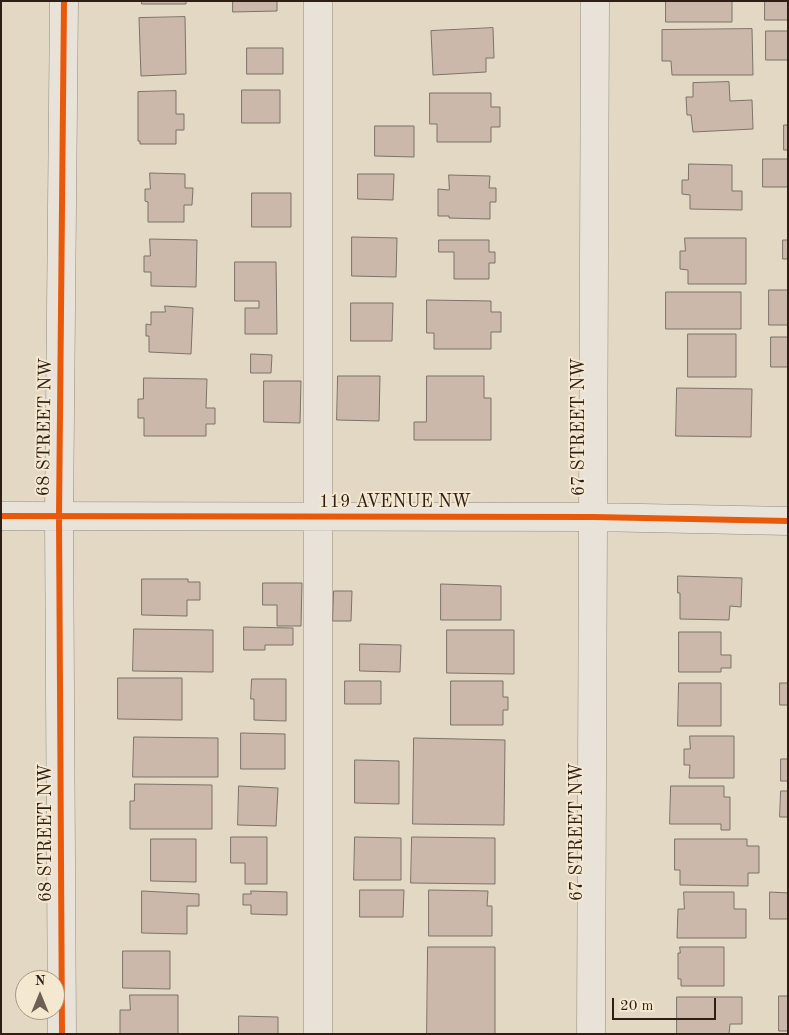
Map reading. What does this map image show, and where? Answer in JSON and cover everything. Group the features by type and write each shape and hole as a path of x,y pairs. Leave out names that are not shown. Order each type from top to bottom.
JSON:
{"street":[{"name":"68 STREET NW","path":"62,1034 59,517 64,1"},
{"path":"318,1 318,1034"},
{"name":"67 STREET NW","path":"591,1034 595,1"},
{"name":"119 AVENUE NW","path":"1,516 594,517 788,521"}],"building":[{"path":"142,1 186,1 186,4 142,4"},
{"path":"233,1 277,1 277,11 233,12"},
{"path":"666,1 732,1 732,22 666,22"},
{"path":"765,1 788,1 788,20 765,20"},
{"path":"185,17 186,74 141,76 139,18"},
{"path":"493,28 494,58 486,58 486,72 433,75 431,31"},
{"path":"752,29 753,75 672,75 671,61 662,61 662,30"},
{"path":"766,31 788,31 788,60 766,60"},
{"path":"247,48 283,48 283,74 247,74"},
{"path":"729,82 730,101 752,100 753,129 693,132 691,115 687,115 686,97 693,97 693,83"},
{"path":"242,90 280,90 280,123 242,123"},
{"path":"176,91 176,114 184,114 184,130 176,130 176,144 140,144 140,141 138,141 138,92"},
{"path":"430,93 491,93 491,107 500,107 500,127 491,127 491,142 437,142 437,124 430,124"},
{"path":"784,125 788,125 788,150 784,150"},
{"path":"375,126 414,126 414,157 375,156"},
{"path":"763,159 788,159 788,187 763,187"},
{"path":"689,164 732,165 732,191 742,191 742,210 690,209 690,195 682,194 682,180 688,180"},
{"path":"150,173 185,174 185,188 193,188 192,205 184,205 184,222 148,222 148,202 145,201 145,189 150,189"},
{"path":"358,174 394,174 393,200 358,199"},
{"path":"449,175 490,176 489,188 496,188 496,202 490,202 490,219 438,216 438,189 449,190"},
{"path":"252,193 291,193 291,227 252,227"},
{"path":"352,237 397,238 396,277 352,276"},
{"path":"685,238 746,238 746,284 688,284 688,270 680,269 680,251 685,251"},
{"path":"150,239 197,240 196,287 151,286 151,272 144,272 144,256 150,256"},
{"path":"439,240 489,240 489,252 495,252 495,263 489,263 489,279 454,279 454,252 439,252"},
{"path":"783,240 788,240 788,259 783,259"},
{"path":"235,262 276,262 277,334 245,334 245,308 259,308 259,301 235,301"},
{"path":"769,290 788,290 788,325 769,325"},
{"path":"666,292 741,292 741,329 666,329"},
{"path":"427,300 491,301 491,312 501,312 501,332 491,332 491,349 434,349 434,333 427,333"},
{"path":"351,303 393,303 392,341 351,341"},
{"path":"165,306 193,308 191,354 149,352 149,336 146,336 146,324 151,325 151,312 165,312"},
{"path":"688,334 736,334 736,377 688,377"},
{"path":"771,337 788,337 788,367 771,367"},
{"path":"251,354 272,355 271,373 251,373"},
{"path":"338,376 380,376 379,421 337,420"},
{"path":"427,376 484,376 484,398 491,398 491,440 414,440 414,422 426,422"},
{"path":"144,378 207,379 206,408 215,408 215,424 206,424 206,436 144,436 144,418 138,418 138,399 143,399"},
{"path":"264,381 301,381 300,423 264,422"},
{"path":"677,388 752,389 751,437 676,436"},
{"path":"678,576 742,578 741,607 730,606 729,620 680,619"},
{"path":"142,579 188,579 188,582 200,582 200,600 187,600 187,616 142,615"},
{"path":"263,583 302,583 301,626 277,626 277,605 263,605"},
{"path":"441,584 501,586 501,620 441,620"},
{"path":"334,591 352,591 351,621 333,621"},
{"path":"244,627 293,628 293,645 265,645 265,650 244,650"},
{"path":"134,629 213,630 213,672 133,671"},
{"path":"447,630 514,630 514,674 447,673"},
{"path":"679,632 721,632 721,655 731,655 731,668 721,668 721,672 679,672"},
{"path":"360,644 401,645 400,672 360,671"},
{"path":"118,678 182,678 182,720 118,719"},
{"path":"252,679 286,679 286,721 254,720 254,699 251,699"},
{"path":"345,681 381,681 381,704 345,704"},
{"path":"451,681 503,681 503,697 508,697 508,710 503,710 503,725 451,725"},
{"path":"679,683 721,683 721,726 678,726"},
{"path":"780,683 788,683 788,705 780,705"},
{"path":"241,733 285,734 285,769 241,769"},
{"path":"690,736 734,736 734,778 689,778 690,765 684,765 684,749 690,749"},
{"path":"134,737 218,738 218,777 133,777"},
{"path":"414,738 505,740 504,825 413,824"},
{"path":"781,759 788,759 788,781 781,781"},
{"path":"355,760 399,761 399,804 355,803"},
{"path":"135,784 212,785 212,829 130,829 130,801 134,801"},
{"path":"239,786 278,788 276,826 238,825"},
{"path":"671,786 724,786 724,797 730,797 730,830 721,830 721,824 670,824"},
{"path":"781,791 788,791 788,817 780,817"},
{"path":"231,837 267,837 267,884 245,884 245,863 231,863"},
{"path":"355,837 401,838 401,880 354,880"},
{"path":"412,837 495,838 495,884 411,883"},
{"path":"151,839 196,839 196,882 151,881"},
{"path":"675,839 747,839 747,846 759,846 759,873 748,873 748,886 680,885 680,870 675,870"},
{"path":"360,890 404,890 403,917 360,917"},
{"path":"429,890 488,891 487,906 492,906 492,936 429,936"},
{"path":"142,891 199,894 199,906 187,906 187,934 142,933"},
{"path":"251,891 287,892 287,915 251,914 251,905 243,905 243,894 251,894"},
{"path":"684,892 734,892 734,909 746,909 746,938 677,938 678,909 684,909"},
{"path":"770,892 788,893 788,919 770,919"},
{"path":"428,947 495,947 495,1034 427,1034"},
{"path":"680,947 724,947 724,986 681,986 681,979 678,979 678,953 680,953"},
{"path":"123,951 170,951 170,989 123,988"},
{"path":"130,995 178,995 178,1034 120,1034 120,1010 130,1010"},
{"path":"779,996 788,996 788,1031 779,1031"},
{"path":"677,997 742,997 742,1024 730,1024 729,1034 677,1034"},
{"path":"239,1016 278,1017 278,1034 239,1034"}],"cycle path":[{"path":"62,1034 59,517 64,1"},
{"path":"1,516 594,517 788,521"}]}
